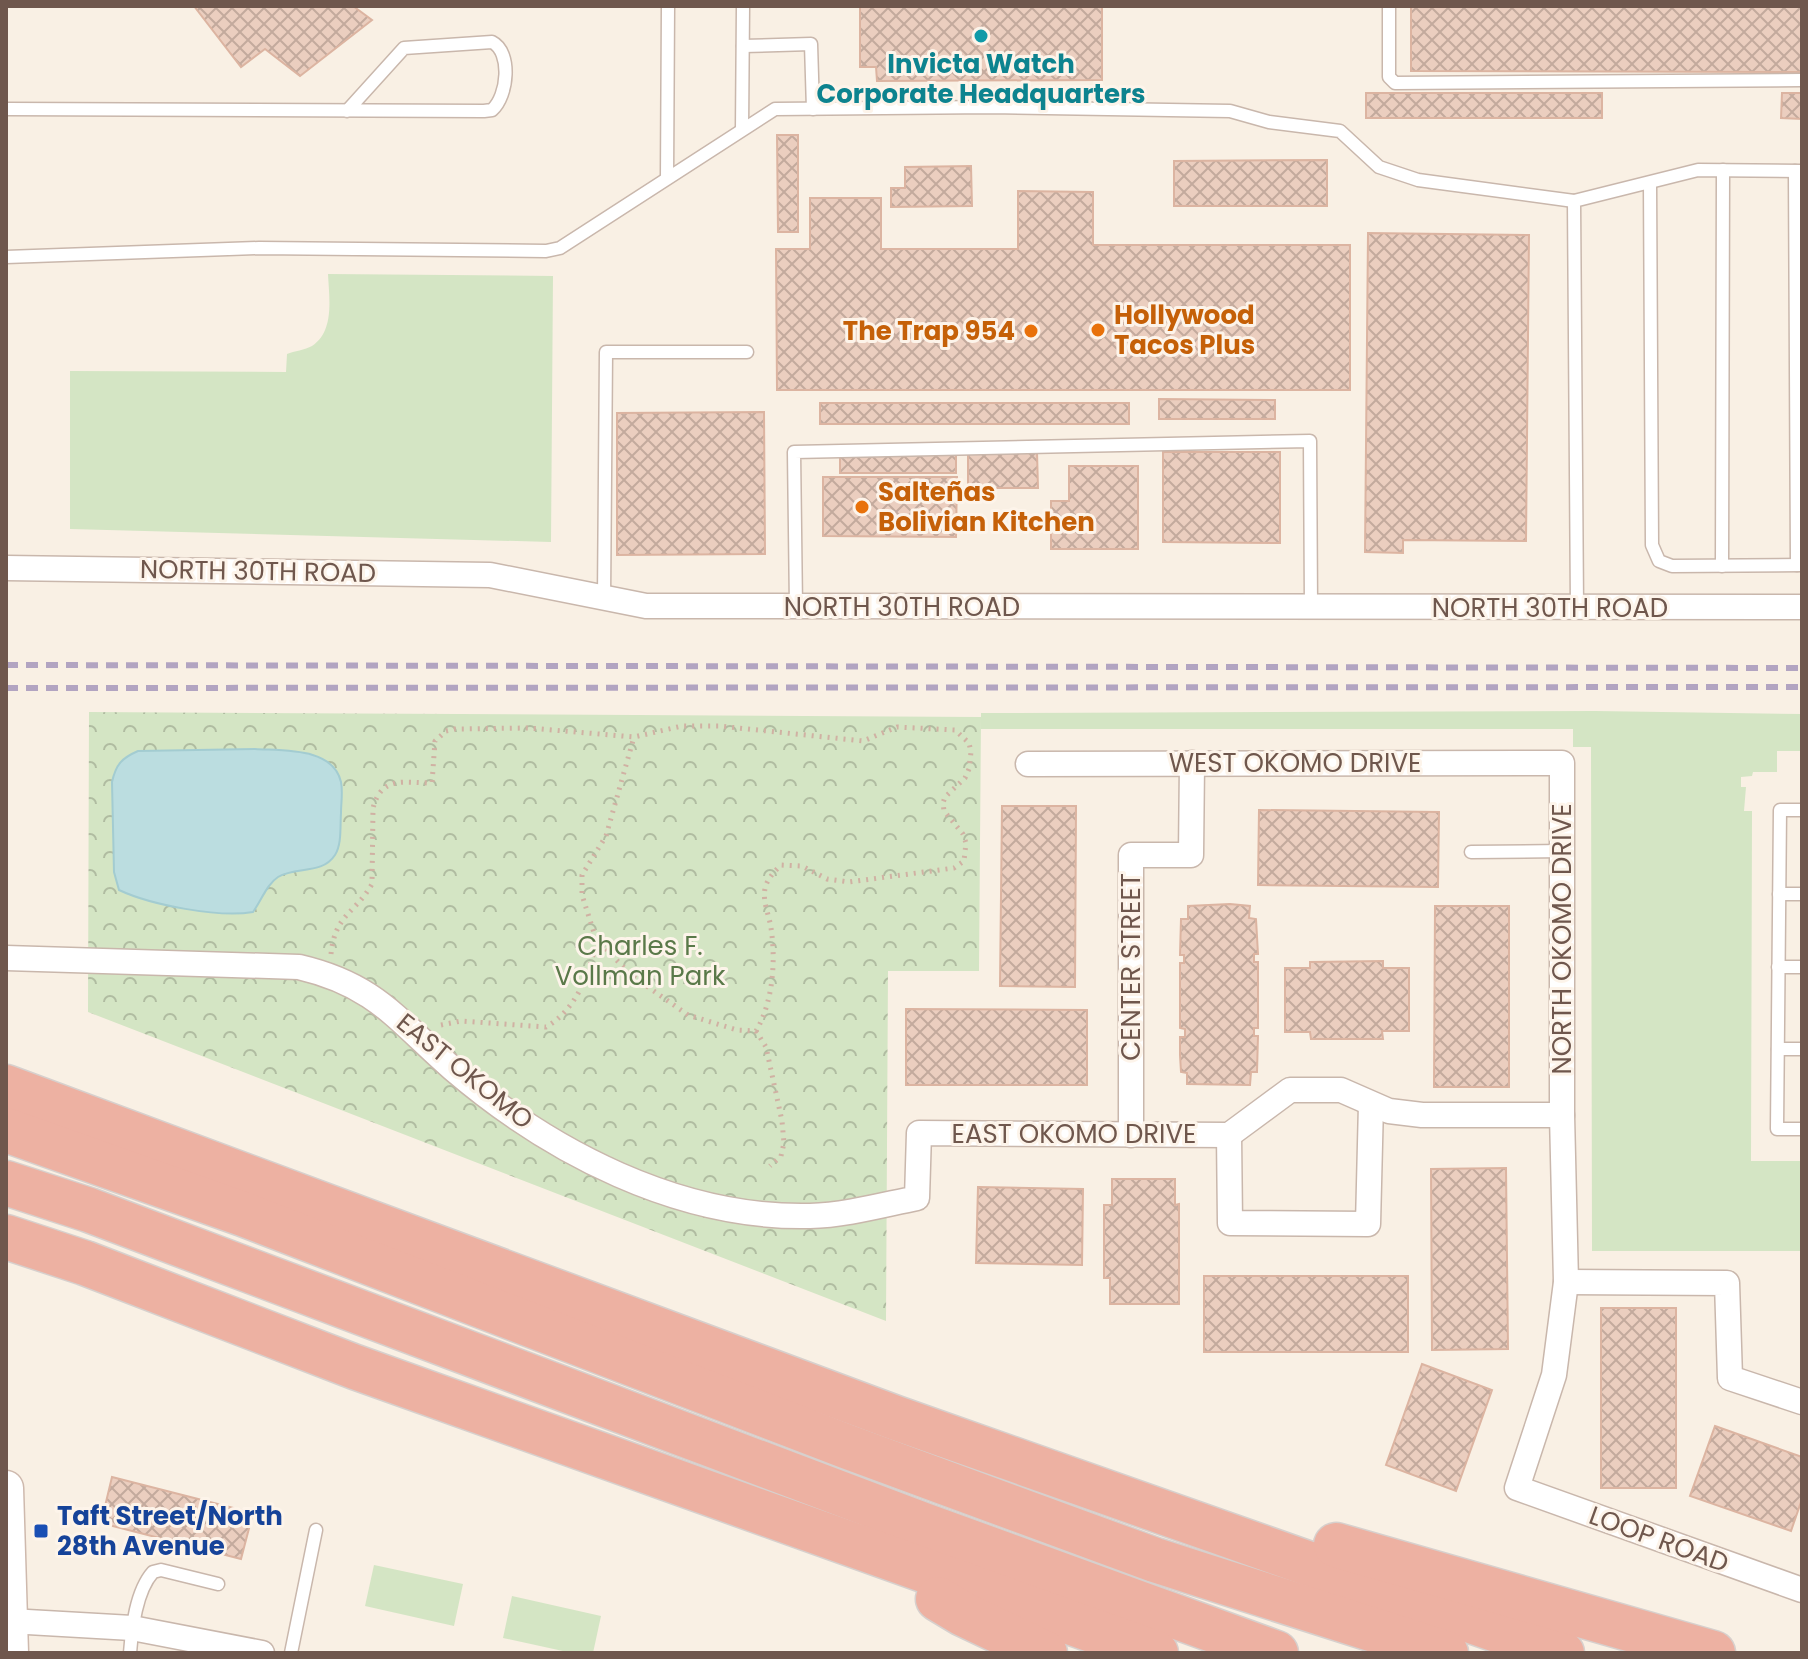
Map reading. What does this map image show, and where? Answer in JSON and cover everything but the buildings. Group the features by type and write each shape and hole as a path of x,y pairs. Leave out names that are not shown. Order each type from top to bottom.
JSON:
{"highway":[{"path":"6,1087 87,1136 243,1214 848,1447 1155,1560 1446,1653"},
{"path":"6,1130 87,1136 1562,1653"},
{"path":"6,1183 89,1210 910,1520 1276,1653"},
{"path":"6,1237 85,1263 355,1367 1156,1653"},
{"path":"896,1418 1713,1653"},
{"path":"851,1545 963,1614 1045,1653"}],"street":[{"name":"NORTH 30TH ROAD","path":"6,568 490,575 646,606 1802,607"},
{"name":"CENTER STREET","path":"1131,1135 1131,855 1191,855 1192,763"},
{"name":"WEST OKOMO DRIVE","path":"1028,764 1562,763"},
{"name":"NORTH OKOMO DRIVE","path":"1517,1488 1554,1375 1566,1282 1562,1115 1562,763"},
{"name":"EAST OKOMO","path":"6,958 299,967 328,974 358,987 385,1005 454,1070 553,1141 592,1163 635,1181 738,1211 811,1216 917,1198 919,1133"},
{"name":"EAST OKOMO DRIVE","path":"919,1133 1229,1135 1290,1090 1341,1090 1389,1111 1422,1115 1562,1115"},
{"name":"EAST OKOMO DRIVE","path":"1229,1135 1230,1223 1368,1224 1371,1104"},
{"path":"1566,1282 1727,1283 1730,1378 1802,1402"},
{"path":"6,1488 10,1637 132,1628 203,1646 262,1653"},
{"name":"LOOP ROAD","path":"1517,1488 1802,1590"}],"lane":[{"path":"667,178 668,6"},
{"path":"742,129 743,6"},
{"path":"1389,6 1389,77 1395,83 1802,80"},
{"path":"6,109 347,111 492,110 503,95 504,53 501,46 492,42 404,48 347,111"},
{"path":"743,46 811,44 813,109"},
{"path":"6,257 272,247 546,251 560,248 775,109 992,107 1230,111 1269,122 1340,131 1379,167 1418,180 1574,201 1698,170 1798,171 1799,565 1672,566 1659,561 1652,545 1650,183"},
{"path":"1722,566 1723,170"},
{"path":"1574,201 1577,608"},
{"path":"604,598 606,352 747,352"},
{"path":"796,607 794,452 1310,441 1311,607"},
{"path":"1802,810 1780,810 1777,1129 1802,1129"},
{"path":"1471,852 1563,851"},
{"path":"1779,894 1802,894"},
{"path":"1778,967 1802,967"},
{"path":"1778,1049 1802,1049"},
{"path":"291,1653 316,1530"},
{"path":"130,1653 132,1628 144,1587 153,1572 161,1570 218,1584"}],"path":[{"path":"330,963 336,927 372,884 373,808 376,797 381,789 394,783 432,783 433,750 439,735 455,729 529,728 634,737 682,726 719,726 863,741 897,727 955,730 969,743 969,769 943,803 944,811 963,834 966,843 967,852 959,866 849,882 827,879 802,866 781,865 766,886 764,899 772,932 769,999 756,1031"},
{"path":"431,1028 461,1021 546,1027 558,1021 584,982 593,961 596,939 582,895 582,875 606,836 634,737"},
{"path":"596,939 631,975 688,1015 737,1030 756,1031"},
{"path":"756,1031 766,1047 782,1121 784,1143 781,1156 770,1166"}],"green space":[{"path":"328,274 553,276 551,542 70,529 70,371 286,372 287,354 312,346 324,332 329,313"},
{"path":"1595,711 1802,714 1802,751 1777,751 1777,772 1753,772 1752,776 1741,777 1741,787 1746,787 1744,811 1752,811 1751,1161 1802,1161 1802,1251 1592,1251 1591,747 1573,747 1573,729 981,729 981,713"},
{"name":"Charles F. Vollman Park","path":"89,712 981,717 979,971 888,971 886,1321 88,1012"},
{"path":"374,1565 463,1584 454,1626 365,1606"},
{"path":"512,1596 601,1616 593,1653 572,1653 503,1638"}],"water":[{"path":"255,749 306,753 328,762 336,771 342,790 340,835 337,851 330,861 316,868 278,877 267,888 253,912 185,909 119,890 114,872 112,782 120,762 138,751"}],"railway":[{"path":"6,665 1802,668"},
{"path":"6,688 1802,687"}],"place":[{"name":"Invicta Watch Corporate Headquarters","path":"981,36"},
{"name":"Hollywood Tacos Plus","path":"1098,330"},
{"name":"The Trap 954","path":"1031,331"},
{"name":"Salteñas Bolivian Kitchen","path":"862,507"},
{"name":"Taft Street/North 28th Avenue","path":"41,1531"}]}
